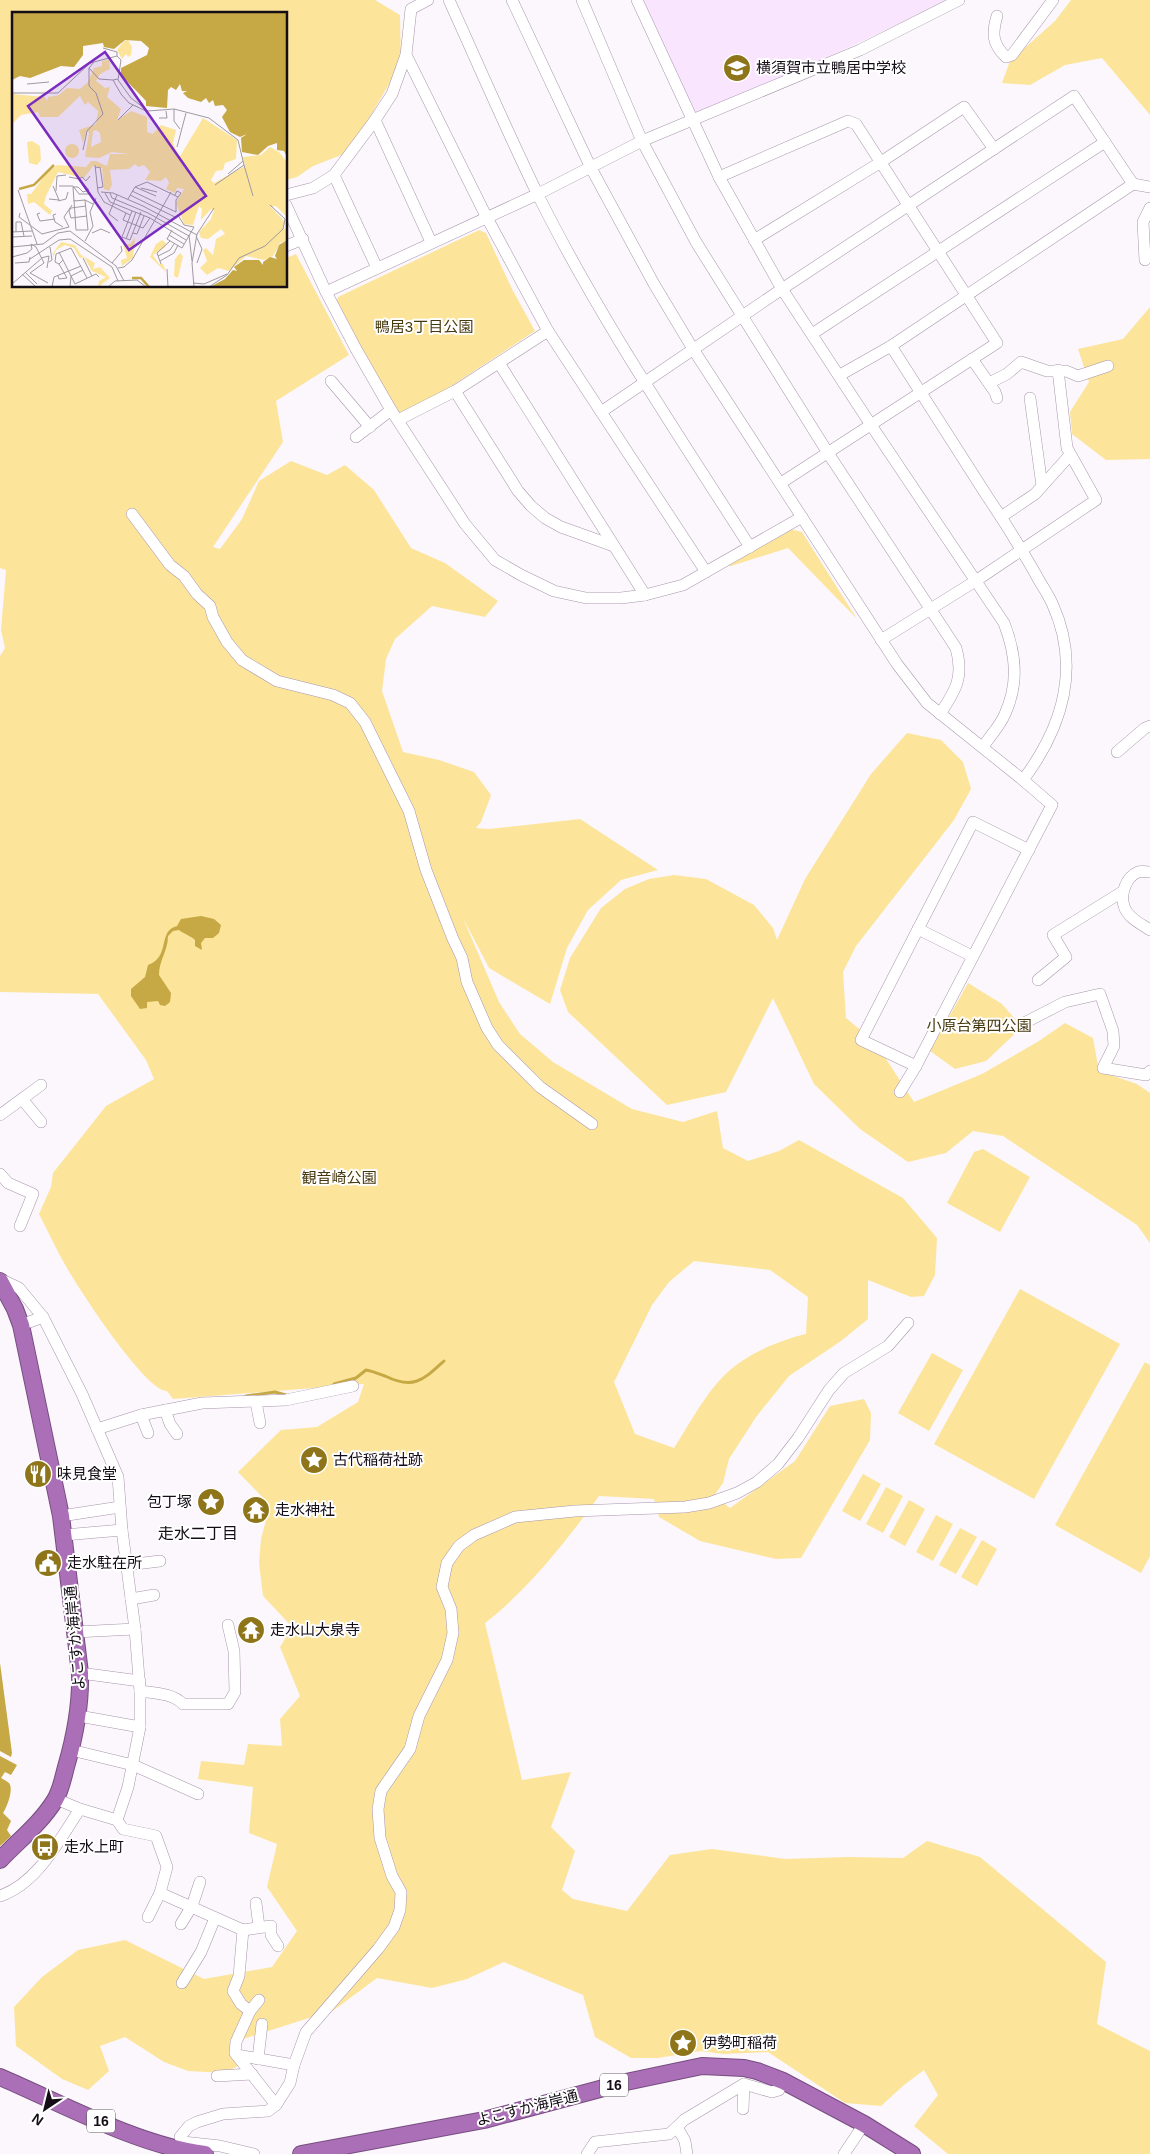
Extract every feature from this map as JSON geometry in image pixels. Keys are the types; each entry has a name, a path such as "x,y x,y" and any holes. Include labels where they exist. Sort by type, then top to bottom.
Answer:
{"highway":[{"name":"よこすか海岸通","path":"0,1280 21,1325 61,1516 80,1672 79,1716 56,1799 47,1812 0,1860"},
{"name":"よこすか海岸通","path":"301,2154 484,2120 626,2082 694,2068 744,2068 783,2081 864,2124 912,2154"},
{"name":"16","path":"0,2077 140,2138 186,2152 204,2154"}],"street":[{"path":"288,194 313,188 334,176 376,120 392,94 406,55 412,4 428,0"},
{"path":"449,0 538,194 600,308 644,382 750,546"},
{"path":"512,0 591,168 654,284 693,349 881,640 913,687 940,714 1024,780 1052,805 916,1066 900,1092"},
{"path":"582,0 642,142 696,242 828,453 956,648 960,664 959,678 954,693 940,714"},
{"path":"637,0 719,177 782,289 840,375 870,425 977,580 1004,624 1013,646 1015,673 1012,694 1004,715 983,747"},
{"path":"326,292 486,216 538,194 642,142 860,50 959,0"},
{"path":"997,16 993,31 995,43 1006,56 1012,55 1053,0"},
{"path":"406,55 486,216 548,331 706,572"},
{"path":"600,412 1074,96 1133,184"},
{"path":"754,240 881,162 964,107 994,149"},
{"path":"376,120 431,242"},
{"path":"719,177 848,121 856,124 998,343 781,483"},
{"path":"812,334 1104,142"},
{"path":"334,176 377,268"},
{"path":"840,375 891,346 968,296 1133,184 1150,187"},
{"path":"1146,260 1143,222 1150,208"},
{"path":"288,209 326,292 394,415 465,524 495,560 554,591 586,598 645,596 683,585 802,517"},
{"path":"288,245 303,239"},
{"path":"356,437 370,427 394,415 455,391 548,331"},
{"path":"891,346 1021,550 1052,602 1061,627 1065,658 1065,686 1056,726 1047,745 1024,780"},
{"path":"972,359 996,392 997,398"},
{"path":"989,383 1007,374 1020,362 1048,371 1066,371 1078,376 1108,366"},
{"path":"500,363 645,596"},
{"path":"881,640 977,580 1096,500 1067,448 1058,370"},
{"path":"331,381 370,427"},
{"path":"455,391 518,491 531,506 545,518 561,527 614,546"},
{"path":"1030,398 1042,486"},
{"path":"1001,517 1036,494 1070,454"},
{"path":"132,514 170,565 184,576 210,606 213,617 227,642 242,660 277,682 333,695 350,703 365,722 409,811 426,870 452,940 462,958 467,982 487,1028 498,1045 540,1087 592,1124"},
{"path":"1117,752 1145,728 1150,726"},
{"path":"916,1066 861,1040 973,822 1028,850"},
{"path":"1150,872 1139,872 1128,879 1122,892 1124,907 1133,918 1150,930"},
{"path":"1038,980 1066,957 1053,935 1122,892"},
{"path":"918,929 972,956"},
{"path":"1024,1023 1065,1002 1100,994 1114,1032 1114,1046 1104,1068 1146,1075 1150,1071"},
{"path":"0,1115 41,1085"},
{"path":"22,1098 41,1122"},
{"path":"0,1174 8,1183 33,1194 20,1226"},
{"path":"0,1280 19,1288 43,1317 82,1394 118,1477 122,1530 135,1629 140,1686 140,1727 133,1765 117,1820"},
{"path":"21,1325 43,1317"},
{"path":"254,2154 220,2146 190,2144 182,2142 180,2137 189,2126 197,2122 222,2114 268,2112 276,2105 290,2083 294,2065 306,2032 378,1949 394,1927 400,1910 401,1892 392,1876 380,1838 378,1809 381,1792 410,1749 419,1716 447,1660 453,1633 451,1609 442,1588 447,1563 458,1546 474,1535 515,1517 575,1511 685,1507 709,1503 737,1493 757,1482 778,1464 798,1438 829,1390 844,1373 888,1346 908,1323"},
{"path":"97,1429 141,1415 202,1403 286,1400 353,1386"},
{"path":"256,1402 260,1423"},
{"path":"165,1410 170,1424 177,1434"},
{"path":"141,1415 148,1433"},
{"path":"61,1516 120,1507"},
{"path":"64,1535 122,1530"},
{"path":"126,1565 160,1561"},
{"path":"131,1599 154,1595"},
{"path":"80,1672 140,1686 178,1699 183,1704 228,1704 235,1692 234,1650 228,1625"},
{"path":"75,1632 135,1629"},
{"path":"79,1716 140,1727"},
{"path":"71,1750 133,1765 198,1794"},
{"path":"56,1799 80,1809 117,1820 123,1829 156,1836 167,1867 160,1893 148,1917"},
{"path":"0,1896 38,1870 80,1809"},
{"path":"181,1924 192,1906 200,1882"},
{"path":"160,1893 243,1930 270,1926 271,1935 278,1946"},
{"path":"256,1903 259,1927"},
{"path":"182,1983 201,1952 215,1918"},
{"path":"243,1930 238,1976 233,1991 241,2004 250,2011"},
{"path":"259,2000 250,2011 236,2042 237,2055 276,2105"},
{"path":"258,2059 262,2024"},
{"path":"237,2055 294,2065"},
{"path":"217,2076 252,2074"},
{"path":"587,2154 595,2142 668,2134 707,2105 744,2084 772,2092 778,2090 783,2081"},
{"path":"743,2109 744,2084"},
{"path":"844,2154 864,2124"},
{"path":"677,2127 685,2141 687,2154"}],"shaded area":[{"name":"横須賀市立鴨居中学校","path":"641,0 945,0 914,17 693,119"},
{"path":"201,916 214,919 221,925 219,933 213,938 205,938 201,943 202,950 195,946 195,940 192,937 179,930 173,931 168,936 159,975 171,993 170,1002 165,1006 160,1005 158,1001 147,1002 147,1008 140,1009 131,996 131,989 145,977 148,965 159,956 167,933 177,926 181,919"},
{"path":"0,1663 12,1753 11,1757 0,1751"},
{"path":"0,1756 17,1765 11,1775 5,1772 1,1778 8,1782 11,1789 3,1813 11,1821 7,1830 11,1836 0,1846"}],"green space":[{"name":"観音崎公園","path":"0,0 375,0 400,15 401,64 349,152 313,166 297,177 288,179 288,12 12,12 12,288 288,288 288,257 296,254 349,355 276,401 283,442 213,547 220,549 242,519 259,481 291,461 327,475 345,465 374,490 411,548 445,563 498,601 485,617 432,606 395,639 386,659 382,691 403,752 439,760 474,772 491,795 481,822 476,828 489,829 580,819 658,870 621,880 588,910 567,948 550,1004 489,968 463,918 499,1002 520,1034 553,1062 632,1109 683,1122 717,1111 723,1148 748,1161 779,1151 799,1140 903,1198 937,1238 935,1275 924,1296 911,1297 868,1280 868,1319 841,1341 789,1376 756,1417 729,1459 723,1483 714,1496 730,1508 795,1461 830,1406 864,1399 871,1413 870,1440 801,1558 776,1559 700,1541 659,1517 654,1499 599,1496 546,1564 516,1596 485,1623 522,1780 571,1772 551,1827 575,1851 562,1890 573,1899 627,1911 670,1855 712,1849 785,1859 903,1858 927,1841 980,1857 1106,1962 1097,2024 1150,2051 1150,2154 948,2154 914,2126 938,2095 924,2070 881,2106 845,2103 768,2052 723,2054 701,2051 658,2058 631,2058 595,2037 583,1995 504,1962 467,1979 432,1988 377,1978 334,2010 240,2040 238,2066 225,2073 188,2071 164,2062 125,2037 100,2046 109,2071 88,2090 62,2079 16,2046 14,2007 42,1977 78,1950 125,1940 204,1979 272,1967 297,1931 267,1887 277,1844 249,1833 253,1787 198,1779 201,1761 244,1765 248,1744 282,1746 280,1719 300,1696 280,1647 288,1634 296,1631 263,1596 259,1563 261,1539 270,1505 238,1472 281,1430 317,1427 358,1402 364,1384 173,1399 167,1391 157,1387 145,1376 102,1323 68,1270 39,1214 51,1187 53,1173 106,1106 154,1079 146,1060 98,994 0,992 0,656 5,648 1,630 6,570 0,568","holes":["694,1261 770,1270 808,1297 806,1334 762,1349 729,1371 703,1402 674,1448 635,1434 614,1382 652,1305 669,1282"]},
{"path":"1071,0 1150,0 1150,115 1102,58 1065,65 1030,85 1002,83 1010,61 1055,21"},
{"name":"鴨居3丁目公園","path":"479,230 486,233 512,289 535,331 404,417 400,416 357,342 336,301 338,297"},
{"path":"1150,307 1150,459 1106,460 1072,434 1070,412 1089,382 1078,349 1123,339"},
{"path":"790,529 802,532 857,619 788,548 731,566 725,566"},
{"path":"907,733 941,740 963,762 971,789 954,820 856,946 843,972 846,1018 875,1042 914,1102 982,1074 1039,1041 1065,1023 1093,1038 1099,1071 1137,1084 1150,1093 1150,1243 1137,1225 1003,1136 973,1131 946,1153 908,1162 860,1129 814,1084 773,998 726,1092 667,1105 568,1012 560,990 570,958 601,908 625,889 649,879 674,875 706,879 754,905 773,928 777,940 805,879 871,774"},
{"name":"小原台第四公園","path":"968,983 1002,1004 1022,1027 986,1061 955,1069 930,1051"},
{"path":"983,1149 1030,1177 1000,1232 947,1203 974,1152"},
{"path":"1020,1289 1120,1344 1034,1499 934,1444"},
{"path":"932,1353 963,1370 929,1431 898,1413"},
{"path":"1145,1362 1150,1365 1150,1556 1141,1573 1055,1525"},
{"path":"863,1474 881,1484 860,1521 842,1511"},
{"path":"886,1487 903,1496 883,1533 866,1524"},
{"path":"909,1500 925,1509 905,1546 889,1537"},
{"path":"936,1515 953,1524 933,1561 916,1552"},
{"path":"960,1528 977,1537 956,1574 939,1565"},
{"path":"982,1540 997,1549 977,1586 961,1577"}],"waterway":[{"path":"334,1384 356,1378 366,1370 404,1382 417,1381 424,1378 444,1361"},
{"path":"246,1396 275,1392 286,1395"}],"place":[{"name":"横須賀市立鴨居中学校","path":"737,68"},
{"name":"古代稲荷社跡","path":"314,1460"},
{"name":"味見食堂","path":"38,1474"},
{"name":"包丁塚","path":"211,1502"},
{"name":"走水神社","path":"256,1510"},
{"name":"走水駐在所","path":"48,1563"},
{"name":"走水山大泉寺","path":"251,1630"},
{"name":"走水上町","path":"45,1847"},
{"name":"伊勢町稲荷","path":"683,2043"}],"district":[{"name":"走水二丁目","path":"198,1533"}]}
